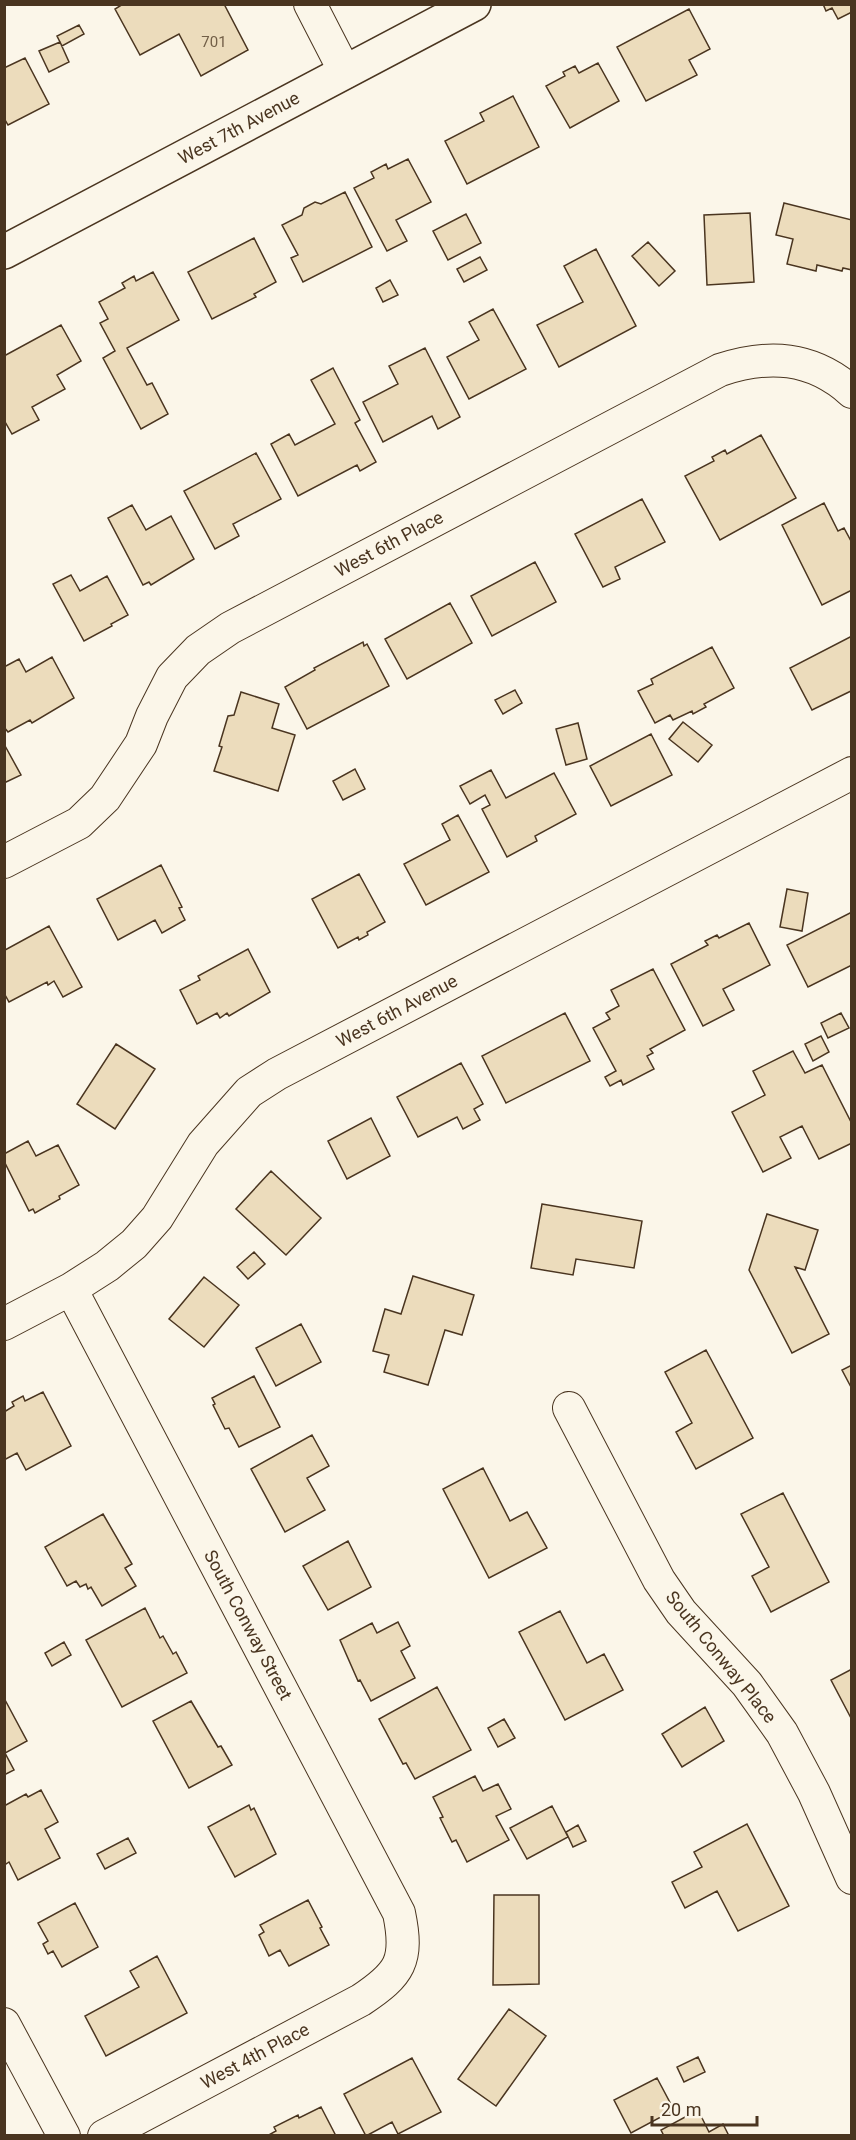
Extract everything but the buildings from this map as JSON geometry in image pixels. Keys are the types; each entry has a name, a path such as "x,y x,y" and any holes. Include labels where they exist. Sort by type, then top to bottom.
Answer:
{"street":[{"path":"310,4 345,72"},
{"name":"West 7th Avenue","path":"4,252 474,4"},
{"name":"West 6th Place","path":"4,862 79,823 105,798 141,744 172,677 198,650 230,628 720,370 745,362 770,359 797,362 823,371 852,392"},
{"name":"West 6th Avenue","path":"4,1324 71,1289 107,1266 134,1244 157,1218 203,1144 249,1092 276,1074 852,773"},
{"name":"South Conway Street","path":"71,1289 399,1913 404,1938 400,1966"},
{"name":"South Conway Place","path":"569,1408 659,1580 681,1612 747,1684 783,1733 814,1793 852,1878"},
{"name":"West 4th Place","path":"104,2136 361,2000 383,1985 400,1966"},
{"path":"4,2024 64,2136"}]}
